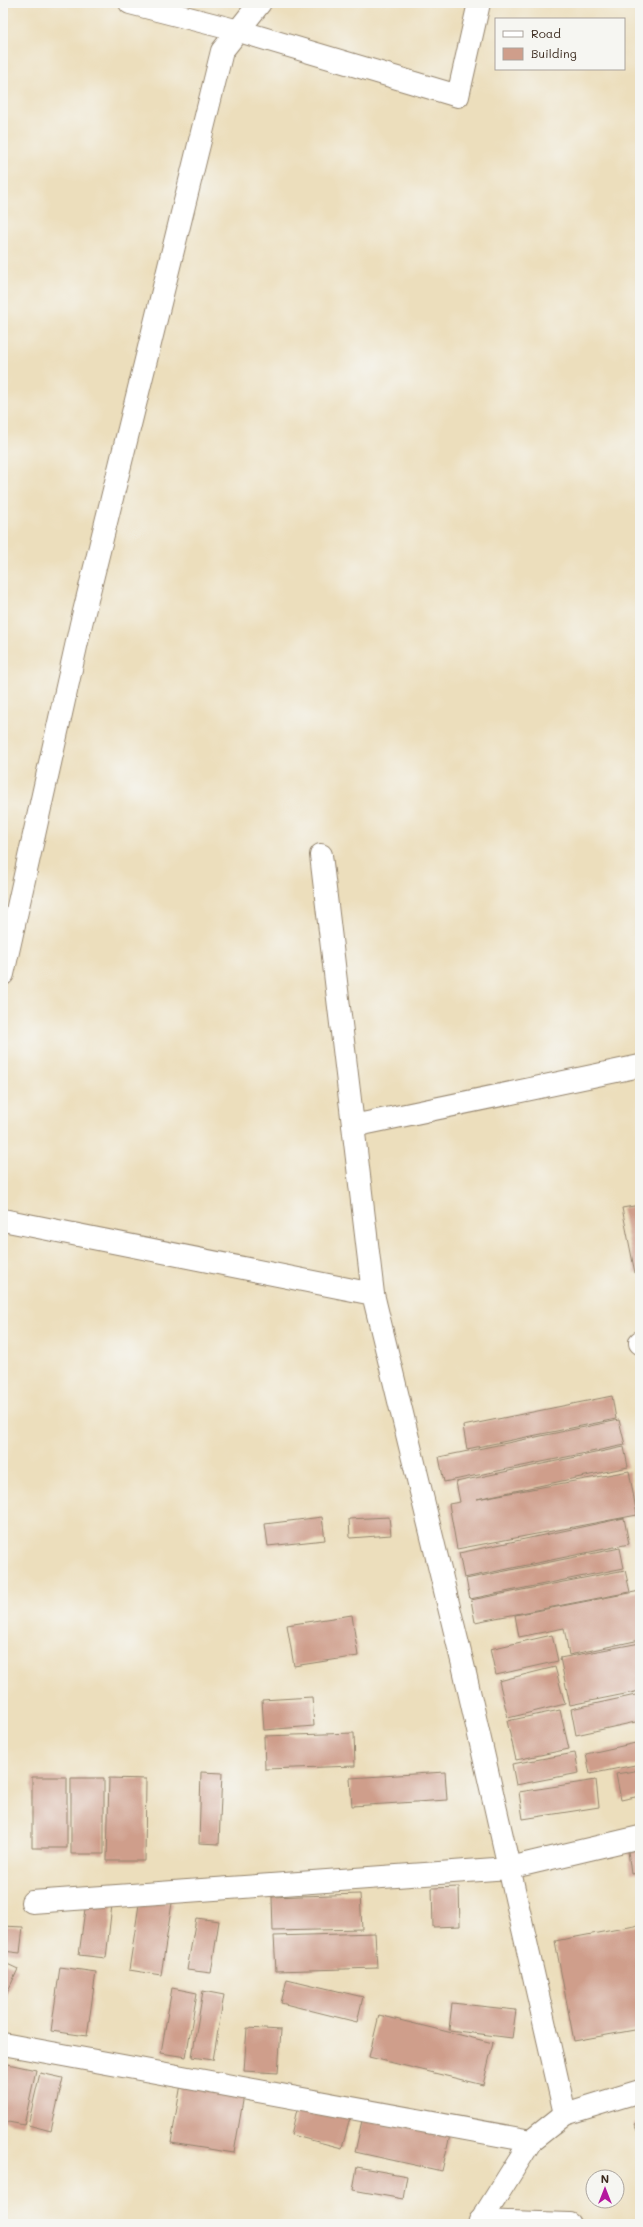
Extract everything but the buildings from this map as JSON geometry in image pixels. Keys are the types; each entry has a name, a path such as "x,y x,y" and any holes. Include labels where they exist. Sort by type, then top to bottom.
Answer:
{"street":[{"path":"130,3 238,31 458,96 479,3"},
{"path":"3,974 81,624 222,51 260,3"},
{"path":"321,855 373,1294 464,1668 565,2114"},
{"path":"354,1126 640,1066"},
{"path":"3,1220 373,1294"},
{"path":"32,1902 509,1868 640,1837"},
{"path":"3,2044 531,2140"},
{"path":"480,2223 531,2140 565,2114 640,2091"},
{"path":"480,2223 570,2224"}]}
